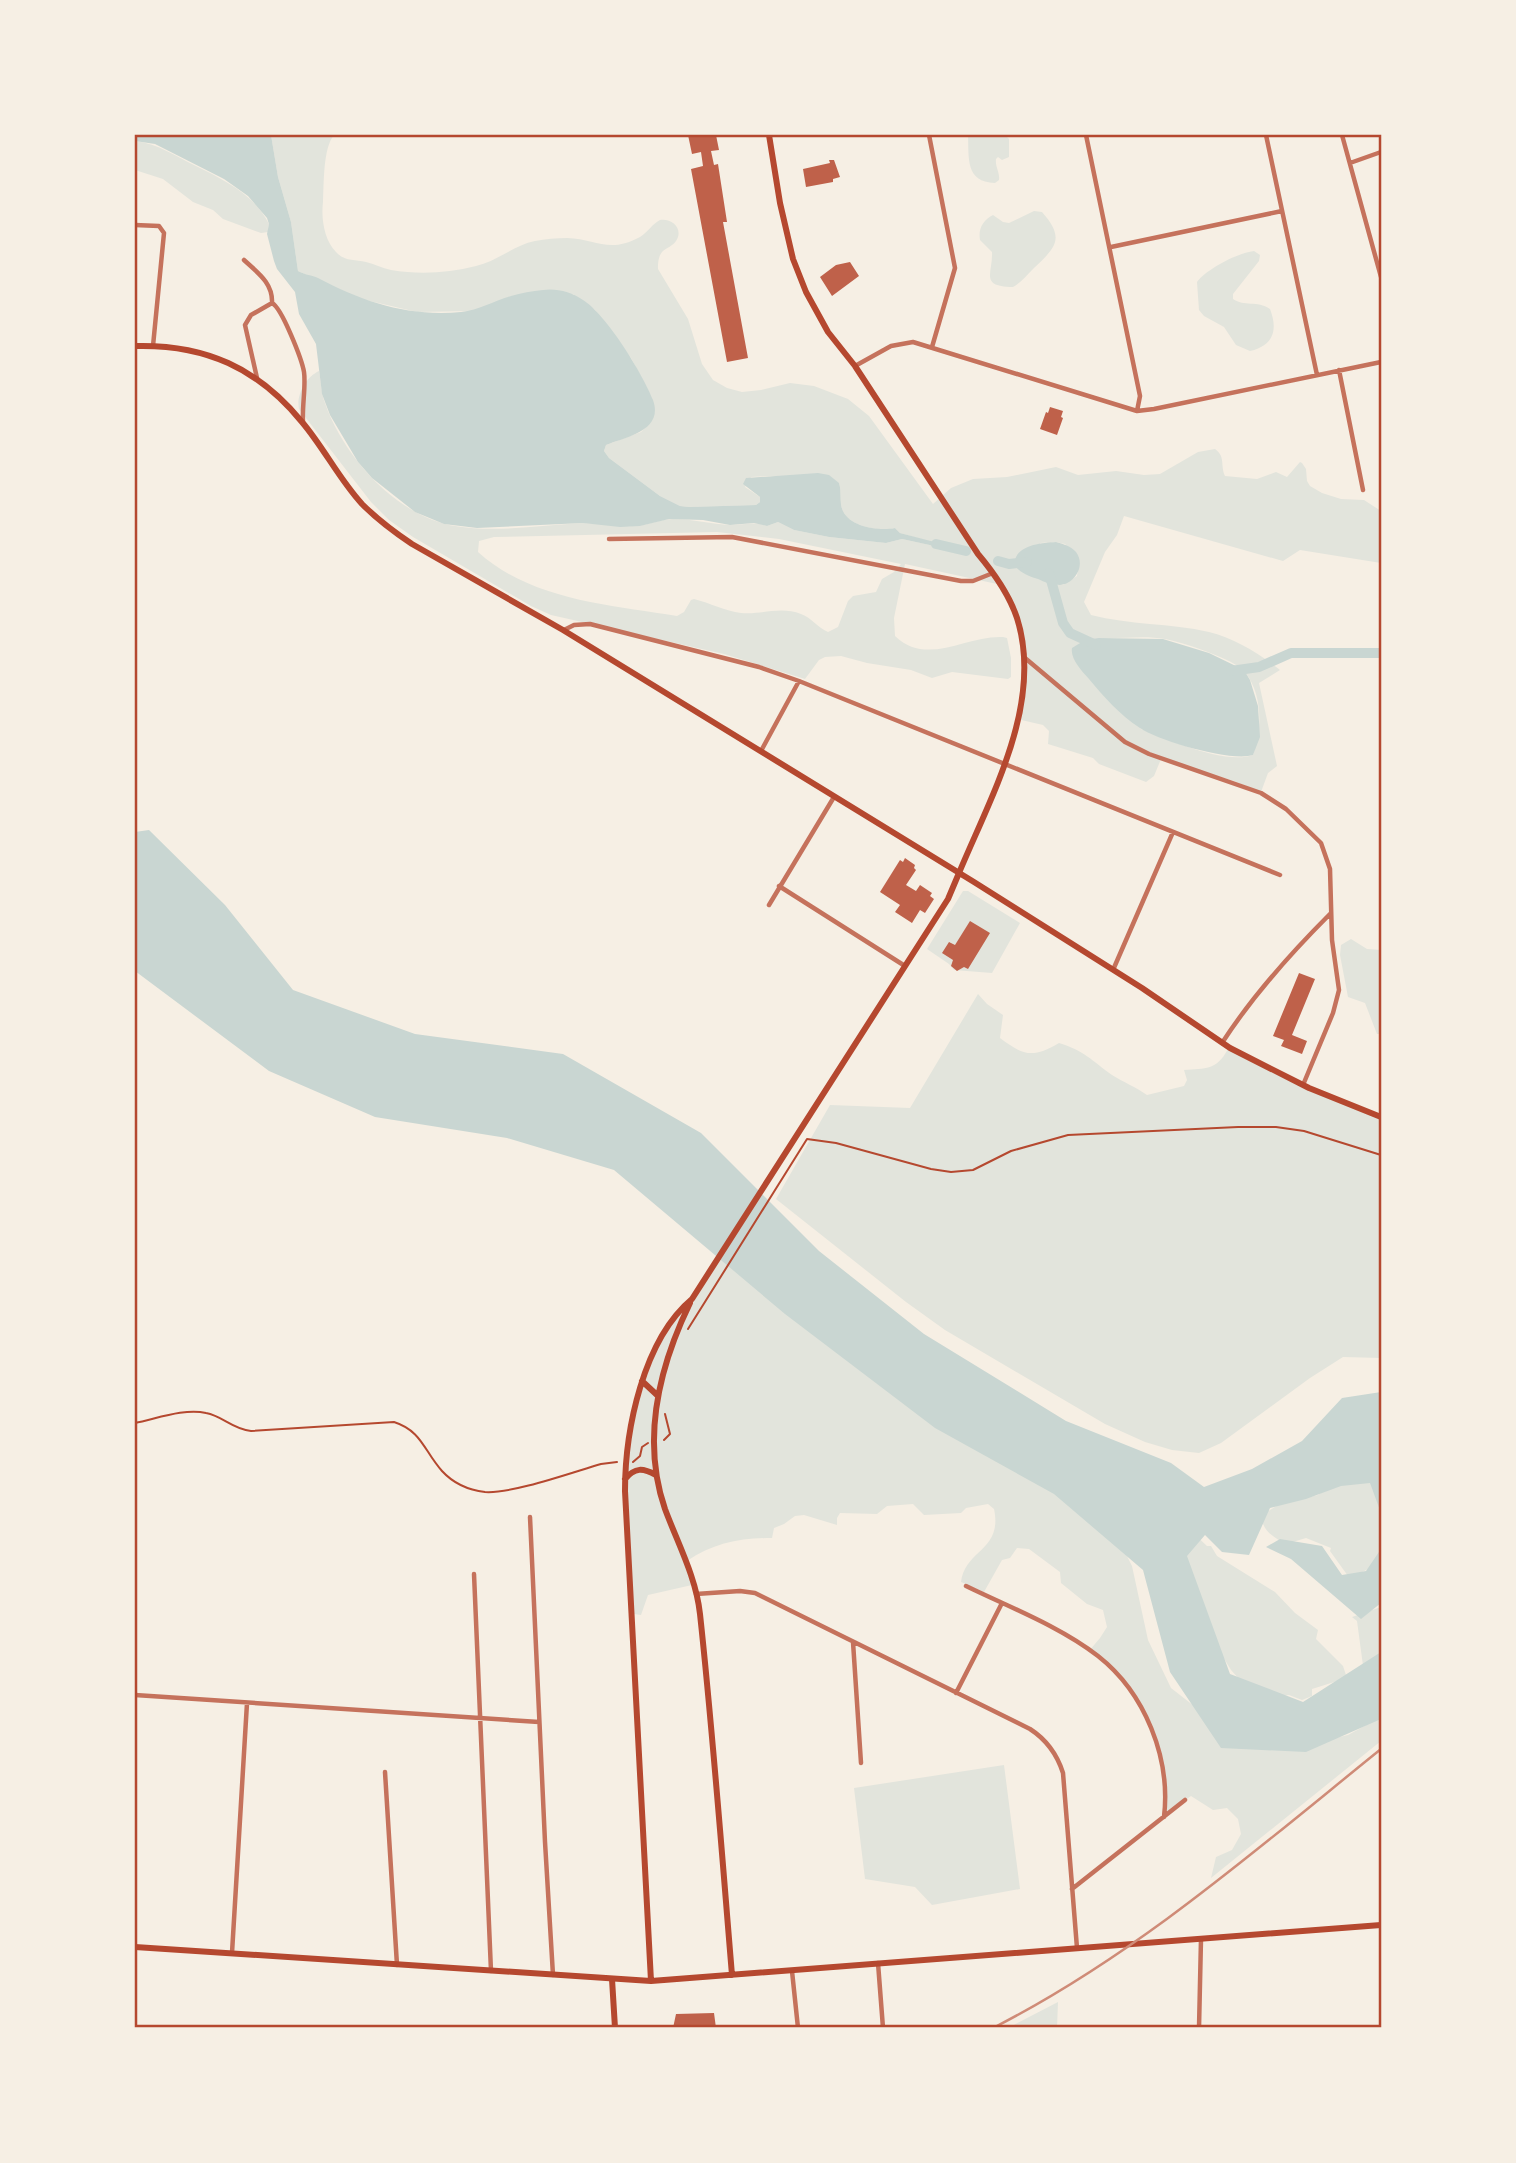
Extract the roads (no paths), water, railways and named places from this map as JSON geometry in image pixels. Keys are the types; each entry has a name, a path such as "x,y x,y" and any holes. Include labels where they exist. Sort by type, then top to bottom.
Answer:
{"main road":[{"path":"732,1975 696,1594 656,1475 654,1443 657,1395 675,1335 692,1299 948,899 1004,764 1022,706 1026,672 1017,617 993,573 855,366 828,332 796,269 780,203 769,135"},
{"path":"135,346 153,346 206,355 239,367 257,378 303,422 355,495 394,532 563,631 959,873 1113,970 1222,1043 1303,1085 1381,1116"},
{"path":"651,1981 625,1462 629,1428 650,1361 675,1318 692,1299"},
{"path":"642,1381 657,1395"},
{"path":"625,1479 633,1470 638,1469 656,1475"},
{"path":"135,1947 651,1981 1381,1925"},
{"path":"612,1979 615,2028"}],"street":[{"path":"929,135 955,268 932,347"},
{"path":"1086,135 1140,396 1137,411"},
{"path":"1266,135 1317,375"},
{"path":"1342,135 1379,257 1381,277"},
{"path":"1350,163 1381,152"},
{"path":"1111,247 1282,211"},
{"path":"135,225 161,227 164,233 153,346"},
{"path":"244,260 266,280 273,293 272,303"},
{"path":"257,378 245,325 251,315 272,303"},
{"path":"272,303 277,306 284,319 304,374 303,422"},
{"path":"855,366 899,343 913,342 1137,411 1381,362"},
{"path":"1339,370 1363,490"},
{"path":"609,540 732,537 961,581 973,581 993,573"},
{"path":"563,631 574,625 590,624 760,667 1280,874"},
{"path":"1024,658 1125,742 1149,754 1248,787 1286,809 1316,837 1327,855 1330,869 1331,914 1339,990 1333,1013 1303,1085"},
{"path":"761,752 799,681"},
{"path":"769,905 834,797"},
{"path":"1113,970 1173,832"},
{"path":"779,887 905,966"},
{"path":"1222,1043 1254,997 1295,949 1331,914"},
{"path":"530,1517 553,1976"},
{"path":"474,1574 491,1971"},
{"path":"966,1586 1089,1650 1105,1662 1124,1683 1156,1738 1165,1798 1164,1817"},
{"path":"696,1594 740,1591 755,1593 1030,1729 1044,1739 1057,1757 1063,1773 1077,1948"},
{"path":"956,1693 1002,1604"},
{"path":"853,1642 861,1763"},
{"path":"135,1695 539,1722"},
{"path":"232,1953 247,1703"},
{"path":"385,1772 397,1965"},
{"path":"1072,1890 1185,1800"},
{"path":"1199,2028 1201,1938"},
{"path":"878,1963 883,2028"},
{"path":"792,1971 798,2028"}],"waterway":[{"path":"936,544 966,551"},
{"path":"998,561 1009,564 1027,562"},
{"path":"1049,573 1063,623 1070,633 1096,645"},
{"path":"1231,671 1259,667 1291,653 1381,653"}],"railway":[{"path":"993,2028 1097,1968 1146,1934 1194,1899 1381,1749"}]}
